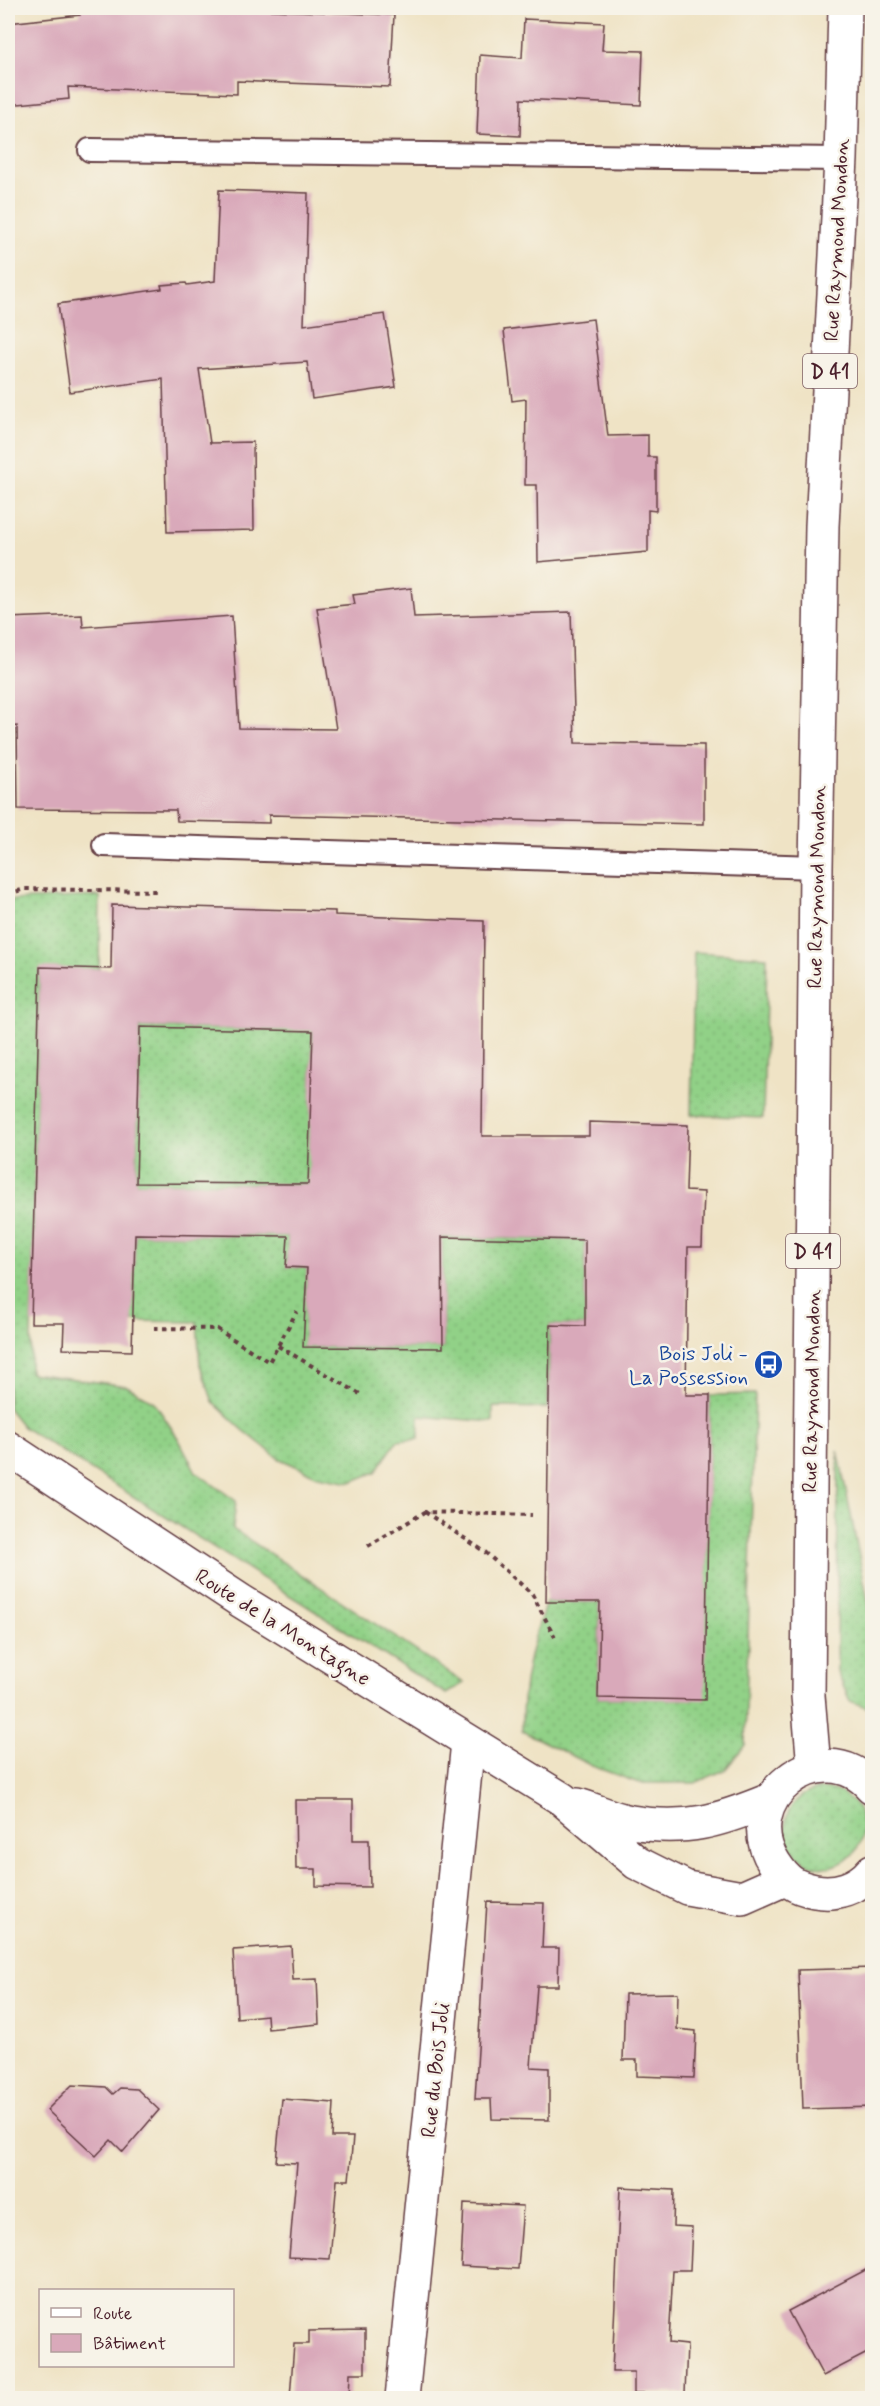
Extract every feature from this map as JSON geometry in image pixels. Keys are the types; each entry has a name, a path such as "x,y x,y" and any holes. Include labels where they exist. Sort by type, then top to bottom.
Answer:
{"main road":[{"name":"Rue Raymond Mondon","path":"814,1767 808,1684 816,867 822,526 841,159 845,8"},
{"name":"Route de la Montagne","path":"8,1448 231,1595 562,1799 637,1863 687,1888 742,1898 785,1879"},
{"name":"Rue du Bois Joli","path":"402,2398 468,1742"},
{"path":"864,1886 825,1893 803,1889 785,1879 768,1854 762,1827 770,1800 778,1789 789,1779 814,1767 834,1766 854,1773 872,1785"},
{"name":"Route de la Montagne","path":"562,1799 629,1822 682,1826 729,1817 770,1800"}],"lane":[{"path":"90,150 841,159"},
{"path":"104,845 816,867"}],"path":[{"path":"8,894 25,889 157,891"},
{"path":"154,1328 217,1329 269,1362 297,1311"},
{"path":"278,1346 360,1395"},
{"path":"368,1546 425,1512 532,1515"},
{"path":"425,1512 485,1552 532,1594 555,1637"}],"green space":[{"path":"100,896 99,969 40,968 30,1373 127,1386 154,1402 178,1438 196,1472 236,1501 233,1529 464,1683 446,1694 23,1427 8,1408 8,903 13,900"},
{"path":"694,952 767,957 763,1118 691,1115"},
{"path":"140,1027 274,1030 313,1028 309,1184 136,1183"},
{"path":"135,1234 288,1236 287,1267 307,1268 304,1347 443,1348 442,1237 585,1240 585,1326 550,1325 548,1408 493,1407 493,1422 419,1416 419,1439 397,1441 376,1472 351,1482 318,1476 278,1458 213,1402 200,1365 197,1322 132,1321"},
{"path":"755,1394 745,1745 725,1770 695,1783 639,1783 592,1766 522,1731 523,1697 528,1665 546,1602 600,1602 598,1698 704,1699 710,1395"},
{"path":"838,1450 872,1621 872,1706 868,1708 850,1701 837,1672"},
{"path":"816,1789 832,1789 846,1795 857,1806 863,1820 863,1836 857,1850 846,1861 832,1867 816,1867 802,1861 791,1850 785,1836 785,1820 791,1806 802,1795"}],"building":[{"path":"80,8 225,8 394,15 390,87 237,81 237,94 68,87 69,99 8,105 8,23 80,15"},
{"path":"524,19 604,23 602,50 643,51 641,105 521,99 520,136 477,134 480,55 522,58"},
{"path":"219,190 308,193 304,325 385,314 396,387 312,399 307,362 199,369 210,443 253,442 254,530 167,532 163,379 70,392 58,304 162,289 161,285 186,283 187,285 215,281"},
{"path":"593,319 608,436 648,435 648,457 656,457 656,511 648,510 648,552 538,562 537,485 525,485 526,399 512,401 504,330"},
{"path":"411,588 414,617 571,612 575,743 704,745 704,824 269,815 269,823 177,821 176,810 18,809 17,726 8,727 8,618 82,615 83,627 232,616 239,728 336,729 317,608 355,604 353,595"},
{"path":"112,905 335,911 335,915 484,921 482,1136 589,1136 589,1122 688,1125 686,1191 704,1192 702,1247 688,1247 686,1395 710,1395 705,1700 598,1698 600,1602 546,1602 550,1325 585,1326 585,1240 442,1237 443,1348 303,1347 307,1268 286,1267 288,1236 135,1234 132,1351 63,1349 64,1323 31,1323 40,967 111,969","holes":["140,1027 313,1031 308,1184 136,1183"]},
{"path":"295,1800 353,1800 353,1840 369,1840 370,1887 316,1886 316,1869 296,1869"},
{"path":"487,1902 544,1903 542,1948 559,1948 558,1986 537,1986 531,2067 549,2068 549,2120 492,2119 491,2099 475,2099"},
{"path":"291,1946 293,1980 317,1979 319,2024 268,2029 267,2015 237,2018 233,1950"},
{"path":"873,1968 873,2107 803,2109 798,1970"},
{"path":"678,1993 677,2029 696,2031 694,2078 637,2076 637,2060 623,2060 625,1994"},
{"path":"72,2085 106,2087 113,2094 120,2088 137,2089 159,2110 123,2152 111,2140 96,2156 47,2110"},
{"path":"282,2099 334,2103 332,2137 353,2137 349,2180 337,2180 330,2259 289,2257 297,2163 276,2162"},
{"path":"620,2187 674,2190 673,2226 692,2227 690,2270 673,2270 669,2343 687,2345 685,2393 634,2393 634,2372 612,2372"},
{"path":"464,2203 523,2206 518,2269 461,2266"},
{"path":"873,2266 873,2350 823,2376 788,2311"},
{"path":"365,2330 365,2373 350,2373 349,2398 290,2398 294,2344 309,2344 309,2331"}],"place":[{"name":"Bois Joli - La Possession","path":"769,1365"}]}
